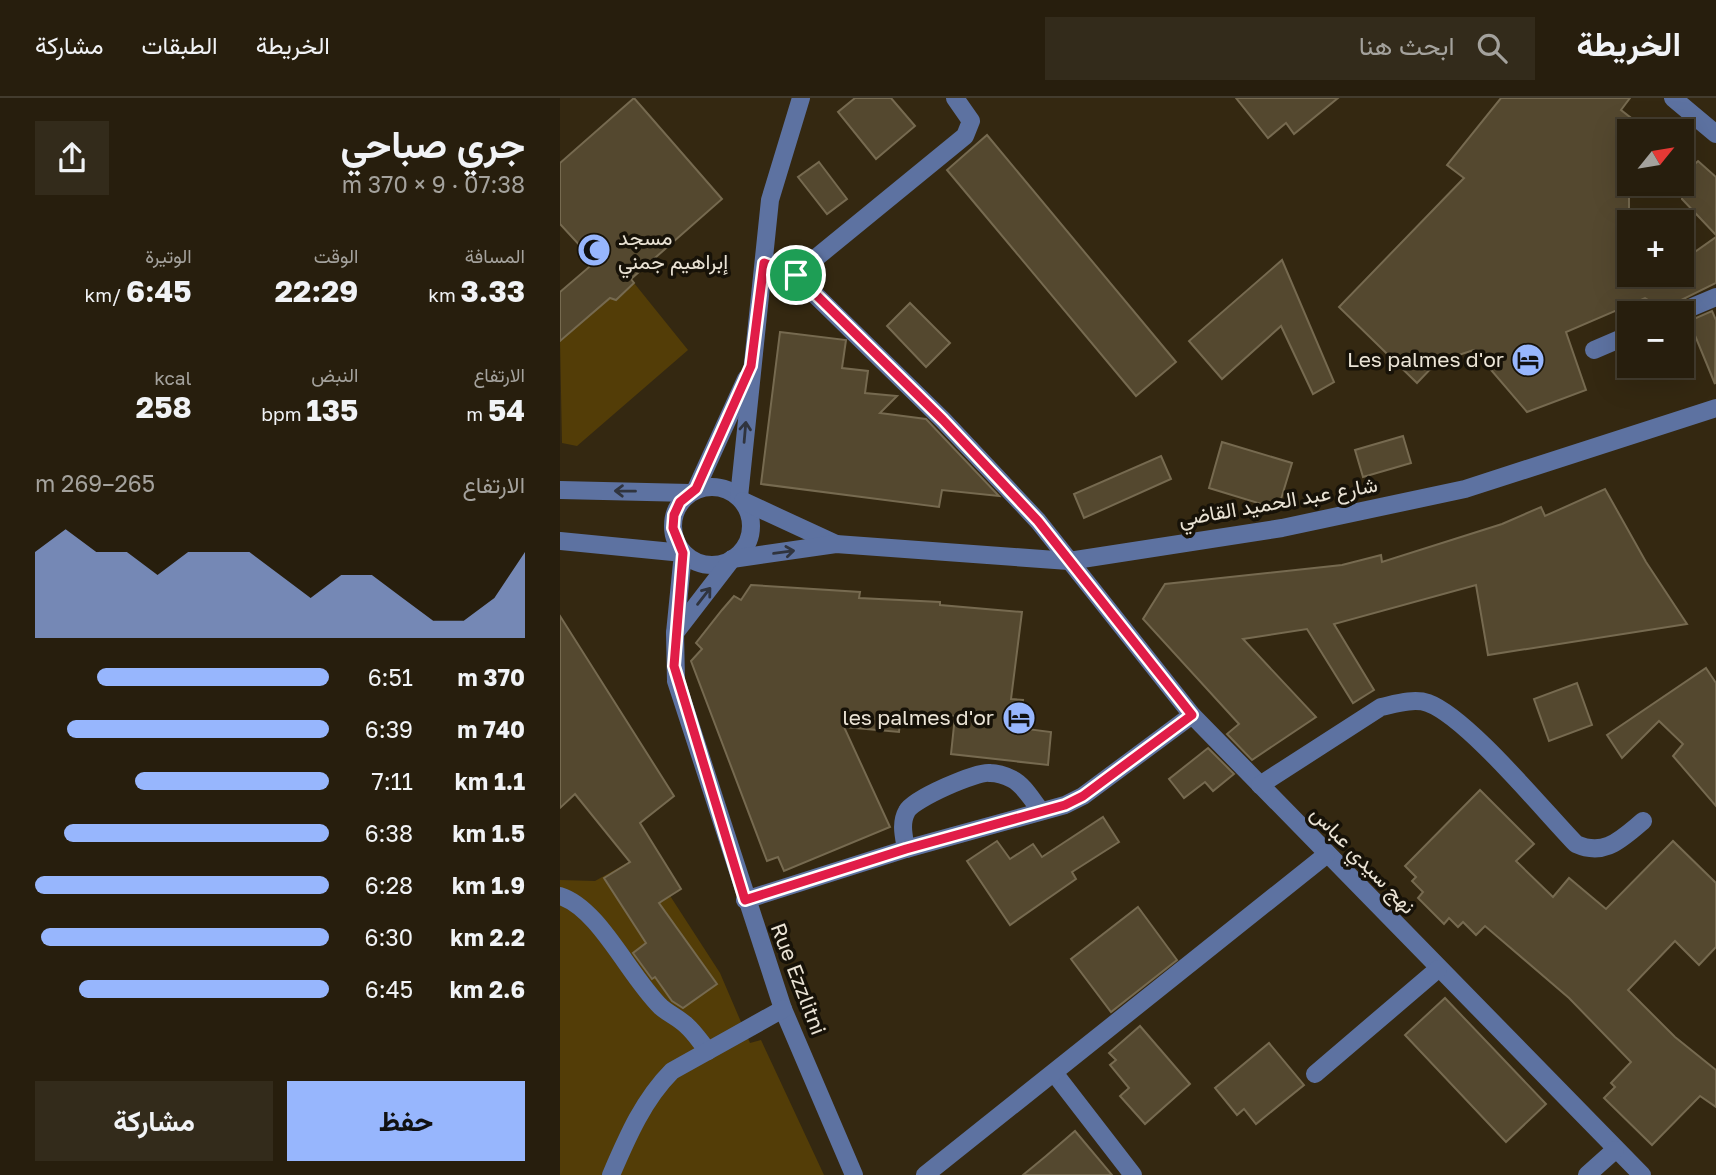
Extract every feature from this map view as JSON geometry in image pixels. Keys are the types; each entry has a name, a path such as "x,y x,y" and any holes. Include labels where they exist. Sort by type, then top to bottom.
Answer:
{"street":[{"path":"741,499 751,366 770,200 801,98"},
{"path":"764,263 796,275 965,136 971,121 955,98"},
{"path":"1673,98 1716,134"},
{"name":"نهج سيدي عباس","path":"796,275 943,420 1038,521 1192,715 1438,970 1642,1175"},
{"path":"1694,306 1716,297"},
{"path":"1594,350 1617,340"},
{"path":"683,553 673,528 674,515 680,502 693,491 751,366"},
{"name":"شارع عبد الحميد القاضي","path":"732,559 836,544 1069,561 1302,524 1465,489 1716,408"},
{"path":"560,490 693,491 718,487 741,499 749,513 749,539 675,633"},
{"name":"شارع عبد الحميد القاضي","path":"741,499 836,544"},
{"path":"560,541 683,553 692,559 712,565 732,559"},
{"name":"Rue Ezzlitni","path":"683,553 675,633 676,681 745,900 783,1009 853,1175"},
{"path":"1260,785 1381,707 1403,702 1427,702 1454,718 1576,844 1589,850 1602,850 1614,845 1643,821"},
{"path":"745,900 1083,796 1192,715"},
{"path":"906,849 903,823 907,809 921,799 977,774 990,772 1011,778 1022,786 1041,811"},
{"path":"925,1175 1055,1074 1326,855"},
{"path":"560,895 575,900 597,923 636,979 662,1007 687,1026 708,1051"},
{"path":"1315,1074 1438,970"},
{"path":"611,1175 637,1119 657,1086 672,1071 783,1009"},
{"path":"1055,1074 1133,1175"},
{"path":"1587,1175 1615,1150"}],"shaded area":[{"path":"634,283 688,350 577,446 562,443 560,341 610,298 616,300"},
{"path":"643,854 720,973 750,1043 761,1040 824,1175 560,1175 560,880 595,881"}],"building":[{"path":"634,98 722,199 631,279 634,283 616,300 610,298 560,341 560,292 595,262 560,224 560,163"},
{"path":"855,98 891,98 915,126 876,159 838,112"},
{"path":"1236,98 1338,98 1294,134 1286,123 1268,138"},
{"path":"1501,98 1630,98 1621,110 1632,119 1617,119 1617,196 1629,196 1629,210 1617,210 1617,287 1694,287 1694,253 1716,237 1716,283 1679,301 1650,301 1645,298 1638,301 1617,301 1617,310 1566,332 1586,390 1527,412 1474,350 1437,362 1417,383 1339,307 1464,178 1447,165"},
{"path":"987,135 1176,362 1136,396 947,170"},
{"path":"1698,161 1716,177 1716,235 1682,199 1682,196 1694,196 1694,165"},
{"path":"819,162 847,199 827,214 798,177"},
{"path":"1282,260 1334,382 1313,394 1281,326 1222,379 1189,341"},
{"path":"910,303 950,343 926,367 887,326"},
{"path":"1712,311 1716,320 1715,384 1694,333 1694,319"},
{"path":"780,332 846,340 842,368 868,371 865,393 897,396 880,413 926,419 999,496 942,490 939,507 761,484"},
{"path":"1403,436 1411,463 1363,477 1355,450"},
{"path":"1222,442 1292,463 1278,509 1209,488"},
{"path":"1161,456 1171,479 1084,518 1074,494"},
{"path":"1605,489 1646,562 1687,624 1488,655 1476,585 1334,624 1374,690 1353,703 1307,629 1243,639 1316,717 1252,760 1227,734 1239,724 1143,619 1165,584 1342,565 1381,555 1382,562 1502,524 1541,507 1545,516"},
{"path":"751,585 860,592 859,598 940,602 940,605 1022,612 1011,699 1023,700 1019,728 1051,732 1048,765 951,754 955,716 901,712 899,732 844,727 890,827 784,871 778,857 767,861 691,661 702,649 696,643 722,610 734,596 741,600"},
{"path":"560,616 674,796 640,823 681,889 659,903 717,984 683,1008 672,1001 655,977 652,979 633,953 646,943 604,878 630,862 575,794 560,808"},
{"path":"1706,668 1716,683 1716,806 1673,756 1683,744 1659,721 1622,758 1607,735"},
{"path":"1577,683 1592,725 1549,741 1534,699"},
{"path":"1208,748 1234,774 1213,791 1205,782 1184,798 1169,779"},
{"path":"1480,790 1534,844 1516,861 1553,897 1569,878 1606,909 1673,841 1716,883 1716,947 1699,965 1675,941 1628,990 1675,1037 1716,1070 1716,1107 1700,1096 1652,1145 1604,1098 1615,1087 1611,1083 1631,1062 1569,998 1485,926 1476,935 1463,922 1458,927 1449,918 1444,924 1418,898 1423,892 1412,881 1416,877 1405,866"},
{"path":"1103,817 1119,842 1072,872 1076,879 1010,925 967,861 997,841 1010,859 1033,844 1042,857"},
{"path":"1138,907 1177,960 1111,1012 1071,959"},
{"path":"1445,998 1546,1104 1506,1142 1405,1035"},
{"path":"1140,1026 1190,1084 1145,1124 1120,1096 1129,1088 1110,1065 1116,1060 1109,1053"},
{"path":"1269,1043 1304,1085 1256,1124 1244,1109 1237,1115 1215,1088"},
{"path":"1075,1131 1112,1175 1023,1175 1046,1156"}],"place":[{"name":"مسجد إبراهيم جمني","path":"594,250"},
{"name":"Les palmes d'or","path":"1528,360"},
{"name":"les palmes d'or","path":"1019,718"}],"route":[{"path":"764,263 796,275 943,420 1038,521 1192,715 1083,796 1065,805 906,849 745,900 676,681 675,633 683,553 676,542 674,515 680,502 696,489 751,366 764,263"}]}
